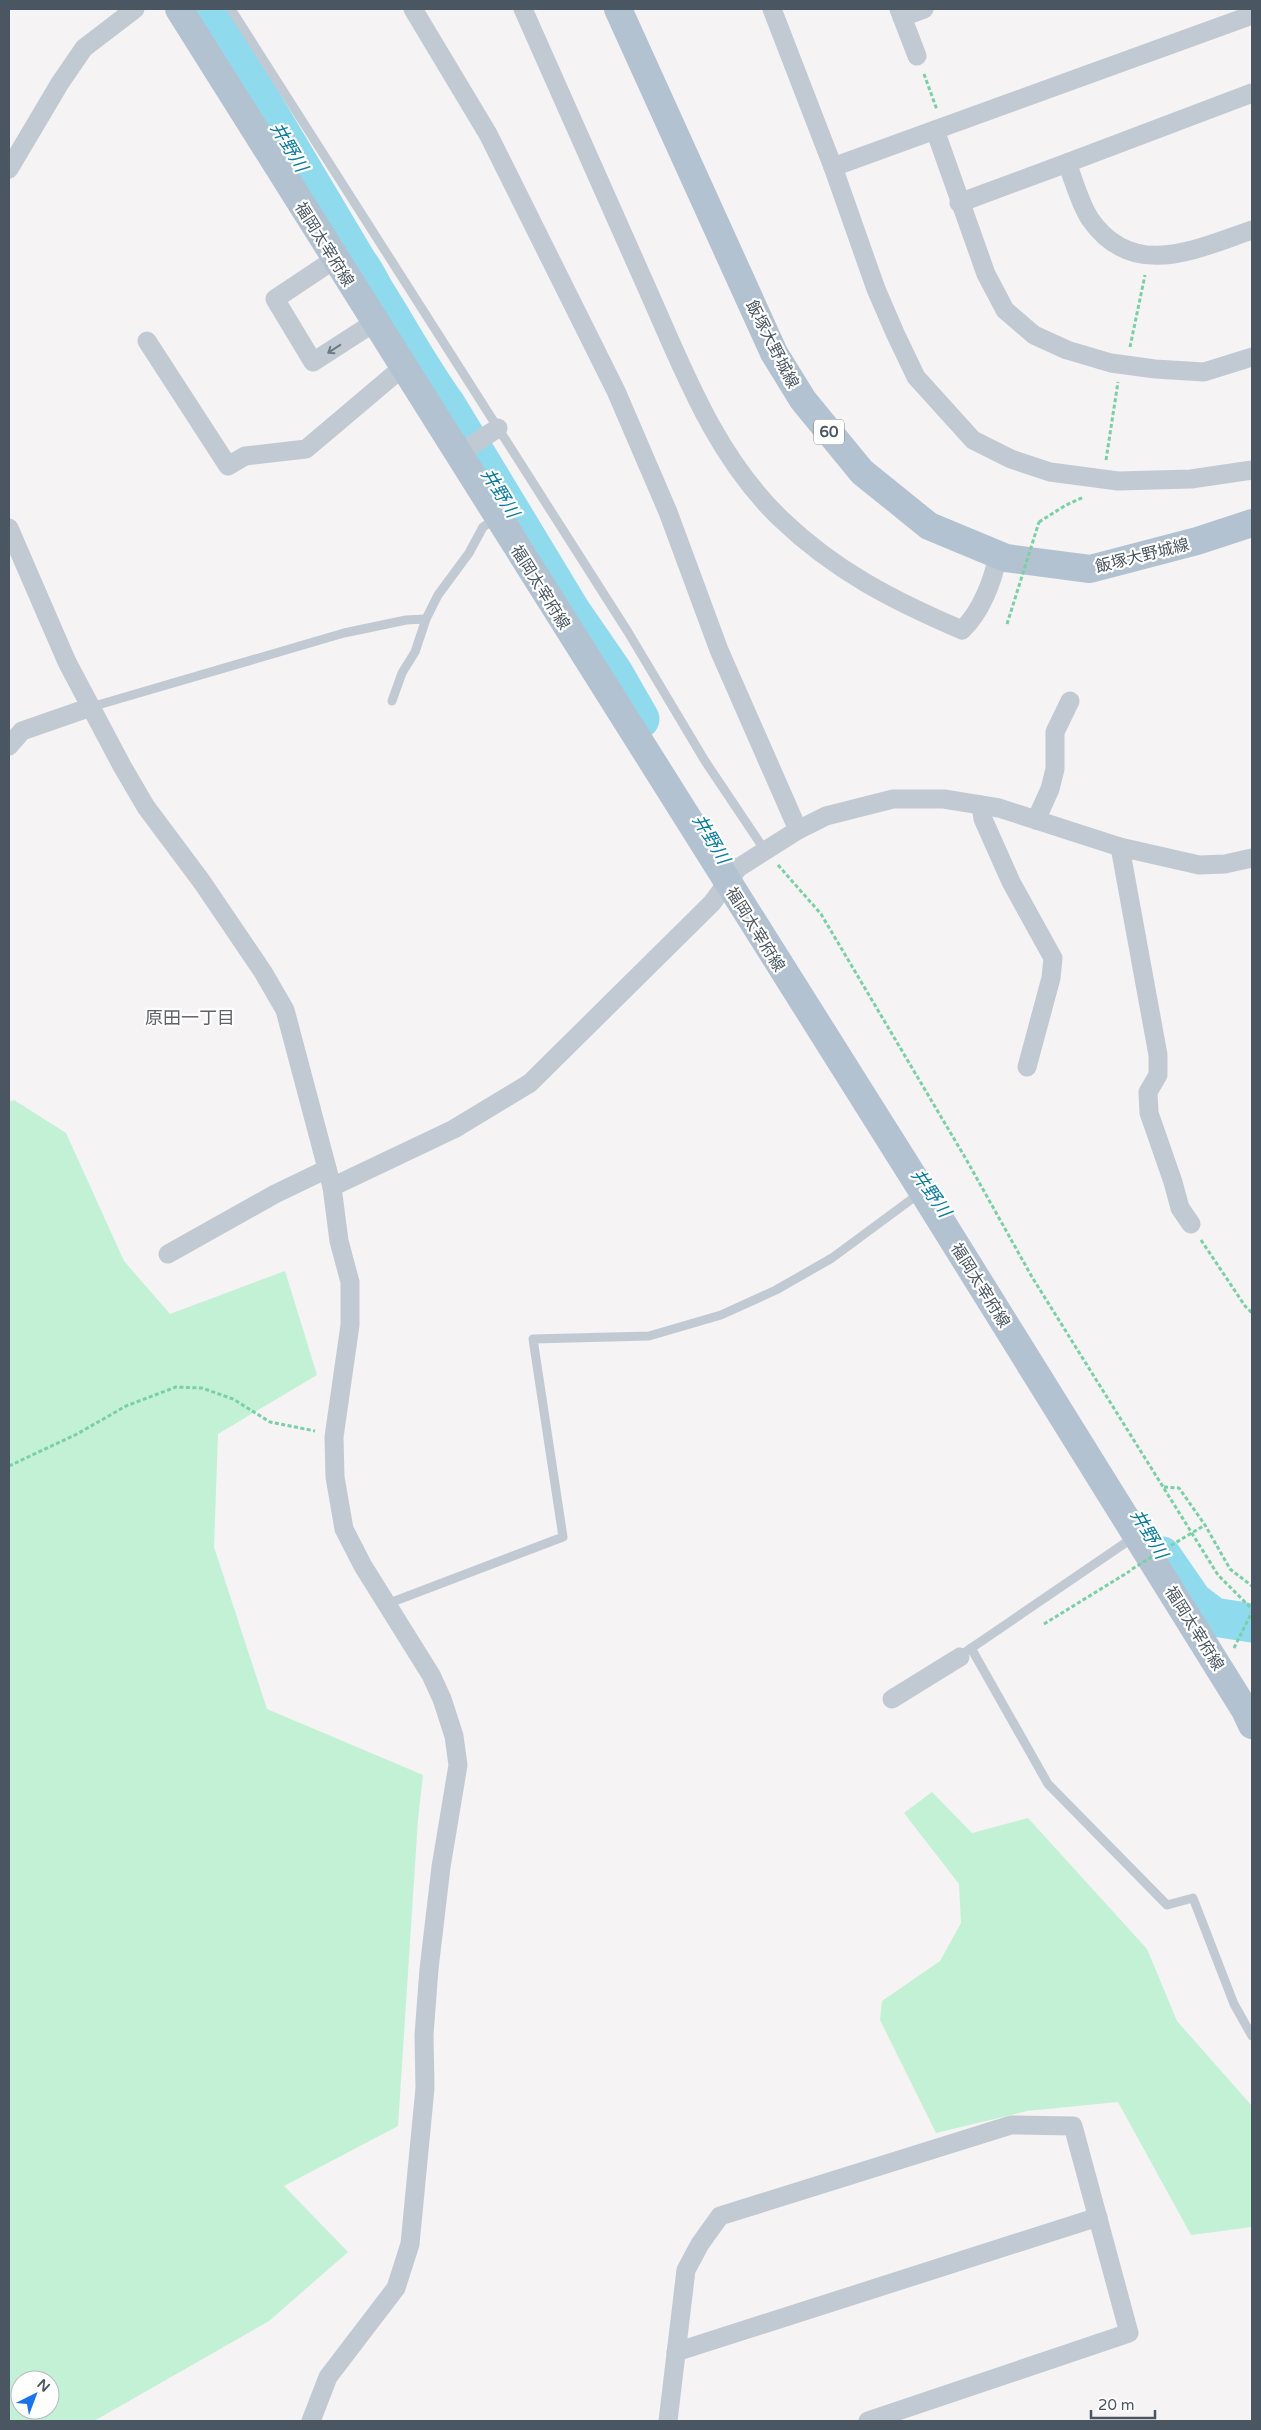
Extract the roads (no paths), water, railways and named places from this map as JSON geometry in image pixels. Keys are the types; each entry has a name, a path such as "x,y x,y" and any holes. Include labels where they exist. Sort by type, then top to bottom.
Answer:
{"main road":[{"name":"福岡太宰府線","path":"178,9 403,367 461,452 498,518 727,884 923,1192 1252,1724"},
{"name":"飯塚大野城線","path":"618,9 774,354 803,400 862,472 929,526 1006,558 1090,568 1197,541 1252,523"}],"street":[{"path":"9,169 60,83 84,48 135,9"},
{"path":"413,9 488,134 616,391 668,512 719,650 798,830"},
{"path":"522,9 708,423 753,488 779,518 804,540 859,581 892,599 962,630 971,621 994,574 998,555"},
{"path":"772,9 833,167 876,289 916,377 973,440 1011,459 1050,472 1118,481 1191,479 1252,470"},
{"path":"917,56 901,13 924,9"},
{"path":"833,167 1050,86 1252,15"},
{"path":"960,202 1252,93"},
{"path":"939,129 960,202 986,274 1005,310 1034,335 1067,350 1124,365 1204,372 1252,357"},
{"path":"1067,163 1090,219 1113,244 1149,257 1186,253 1252,230"},
{"path":"335,259 275,299 313,362 375,322"},
{"path":"147,341 228,466 245,456 306,449 403,367"},
{"path":"461,452 498,428"},
{"path":"9,528 67,662 146,807 202,882 263,972 285,1010 329,1178 339,1241 350,1282 350,1325 334,1437 336,1477 344,1529 431,1675 442,1699 454,1736 458,1766 441,1867 429,1970 424,2035 425,2088 410,2244 396,2288 328,2377 311,2421"},
{"path":"1036,820 1050,790 1055,769 1055,732 1070,701"},
{"path":"9,746 22,731 91,707"},
{"path":"168,1254 275,1194 329,1178 454,1129 530,1083 712,903 738,868 798,830 826,816 893,799 944,799 1000,808 1120,847 1199,865 1225,864 1252,858"},
{"path":"981,805 983,819 1011,882 1054,958 1051,978 1028,1068"},
{"path":"1120,847 1158,1055 1158,1074 1148,1092 1149,1113 1174,1182 1180,1208 1191,1224"},
{"path":"892,1699 965,1652"},
{"path":"668,2421 686,2270 700,2244 720,2216 1011,2125 1073,2126 1129,2333 868,2421"},
{"path":"676,2352 1098,2217"}],"lane":[{"path":"231,9 628,632 705,761 766,852"},
{"path":"392,701 402,673 415,652 426,619 438,595 469,553 483,527 498,518"},
{"path":"91,707 344,633 406,620 426,619"},
{"path":"387,1604 563,1537 533,1339 649,1336 721,1315 776,1290 832,1258 923,1192"},
{"path":"1137,1536 965,1652 1048,1784 1167,1905 1193,1898 1234,2004 1252,2036"}],"waterway":[{"name":"井野川","path":"207,9 376,293 571,611 613,672 640,719"},
{"name":"井野川","path":"1162,1556 1193,1601 1214,1617 1252,1623"}],"district":[{"name":"原田一丁目","path":"190,1018"}]}
